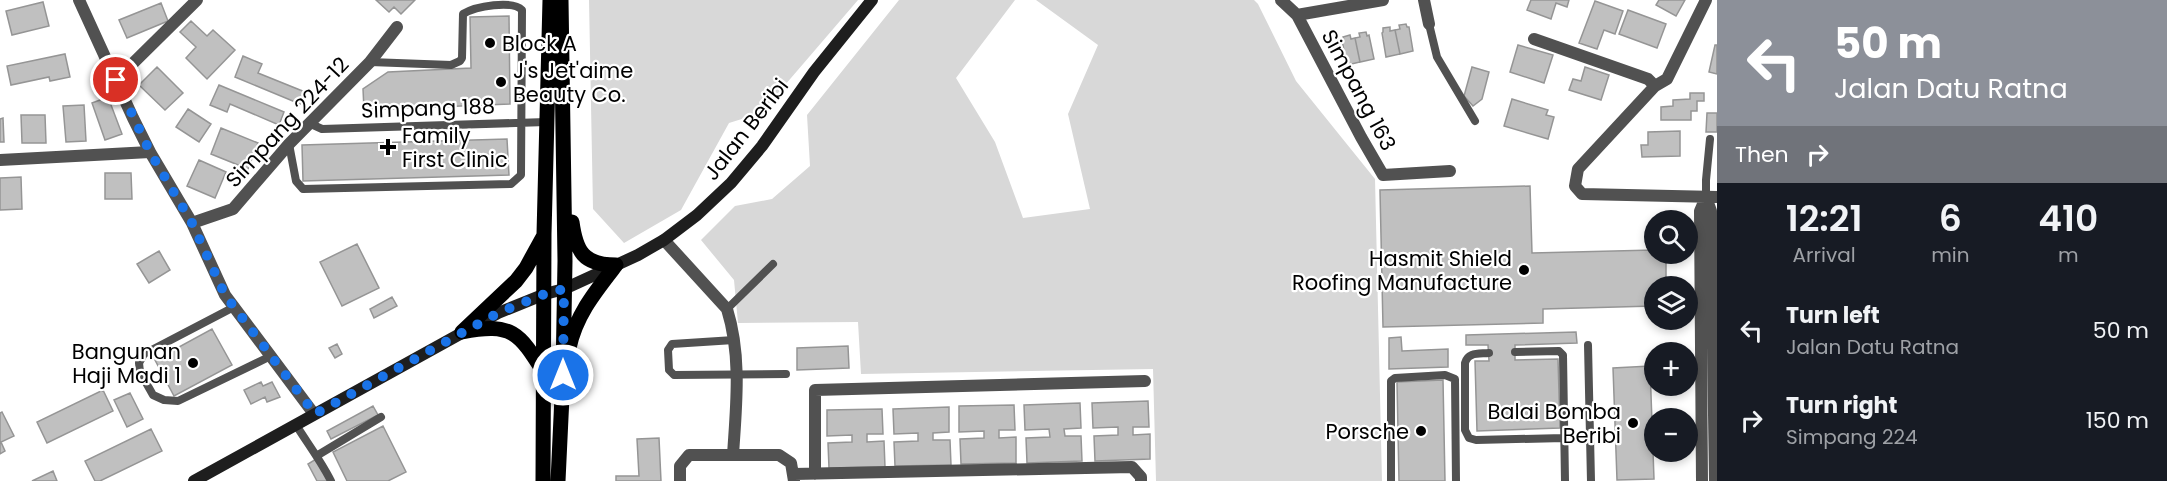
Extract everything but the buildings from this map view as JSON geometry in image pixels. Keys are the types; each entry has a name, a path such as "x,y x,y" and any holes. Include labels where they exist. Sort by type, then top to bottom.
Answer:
{"main road":[{"path":"543,481 544,234 550,0"},
{"path":"558,481 564,289 561,0"},
{"name":"Jalan Beribi","path":"194,481 498,313 564,289 664,240 697,215 731,183 762,146 814,72 872,0"},
{"path":"563,162 574,242 586,257 596,263 616,265"},
{"path":"462,332 516,281 526,268 544,234"},
{"path":"563,375 578,318 585,304 616,265"},
{"path":"462,332 484,328 506,330 523,340 545,374"}],"street":[{"path":"79,0 150,152 192,223 225,295 315,414"},
{"path":"116,80 197,0"},
{"name":"Simpang 163","path":"1281,0 1297,15 1383,175 1450,171"},
{"path":"1297,15 1383,0"},
{"path":"1424,0 1429,24"},
{"path":"1706,0 1667,78 1655,86 1578,169 1579,190 1712,197"},
{"name":"Simpang 224-12","path":"192,223 233,209 289,144 370,62 397,27"},
{"path":"1534,39 1648,79 1655,86"},
{"path":"0,160 150,152"},
{"path":"1712,197 1715,308 1715,481"},
{"path":"1702,481 1700,211 1712,197"},
{"path":"664,240 727,309 738,374 732,455"},
{"path":"815,474 815,390 1145,381"},
{"path":"680,481 680,466 689,455 779,455 791,464 794,478 815,474 1132,467 1141,477 1141,481"}],"lane":[{"path":"289,144 296,181 303,189 511,184 521,175 522,10 515,3 499,2 463,14 460,62 450,65 370,62"},
{"path":"1429,24 1437,57 1476,121"},
{"name":"Simpang 188","path":"311,124 322,129 546,122"},
{"path":"1710,139 1706,180 1712,197"},
{"path":"727,309 773,264"},
{"path":"234,307 144,354 139,363 140,372 153,395 164,400 178,401 271,356"},
{"path":"734,340 672,344 668,350 669,370 674,375 786,374"},
{"path":"1588,345 1591,481"},
{"path":"1515,352 1559,351 1563,355 1565,481"},
{"path":"1489,353 1470,355 1465,363 1465,430 1469,438 1476,440 1564,438"},
{"path":"1391,481 1391,381 1395,378 1445,375 1455,379 1456,481"},
{"path":"318,455 381,417"},
{"path":"296,425 311,449 318,455 331,481"}],"shaded area":[{"path":"589,0 858,0 761,113 729,123 681,210 624,243 593,209"},
{"path":"899,0 1015,0 956,78 995,142 1023,218 1090,209 1068,114 1098,45 1036,0 1254,0 1296,81 1375,179 1382,481 1156,481 1153,369 861,374 858,322 738,323 734,280 701,240 735,206 772,199 810,166 807,115"}],"place":[{"name":"Block A","path":"490,43"},
{"name":"J's Jet'aime Beauty Co.","path":"501,82"},
{"name":"Family First Clinic","path":"388,147"},
{"name":"Hasmit Shield Roofing Manufacture","path":"1524,270"},
{"name":"Bangunan Haji Madi 1","path":"193,363"},
{"name":"Balai Bomba Beribi","path":"1633,423"},
{"name":"Porsche","path":"1421,431"}],"route":[{"path":"116,80 150,152 192,223 225,295 315,414 498,313 564,289 563,375"}]}
